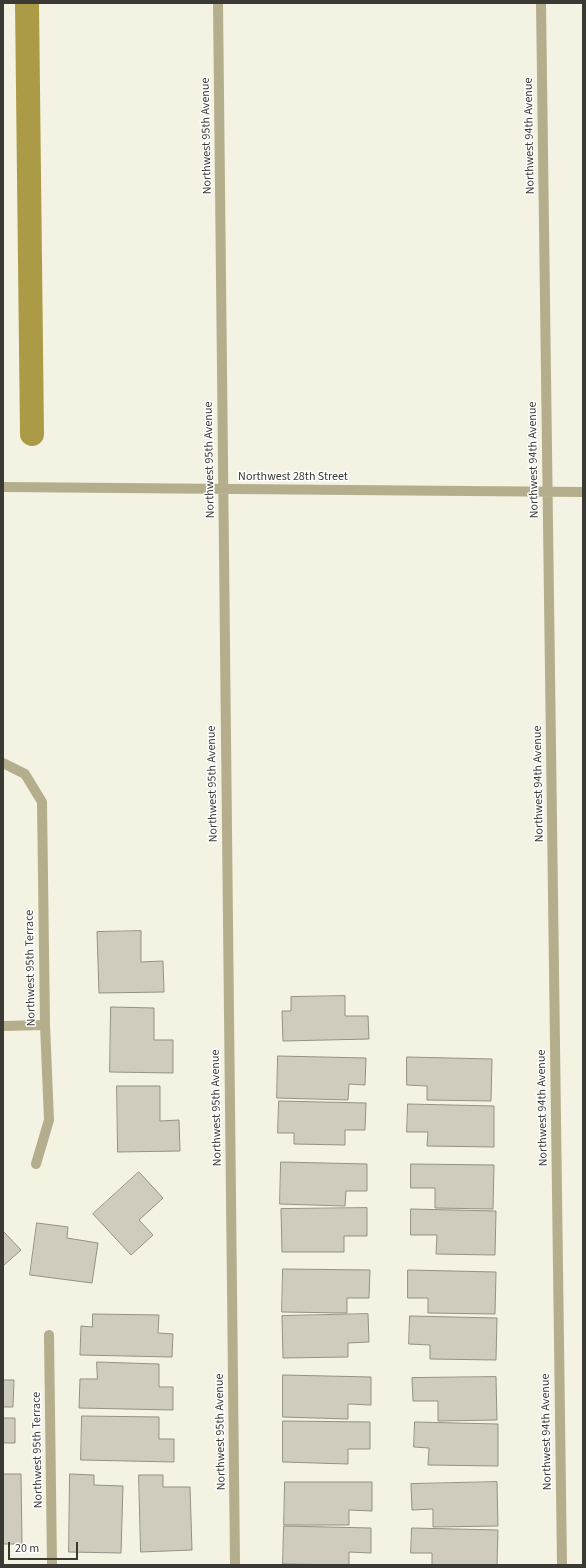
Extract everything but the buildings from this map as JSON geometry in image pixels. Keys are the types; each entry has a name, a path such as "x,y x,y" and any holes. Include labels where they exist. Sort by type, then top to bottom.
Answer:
{"street":[{"name":"Northwest 95th Avenue","path":"218,3 235,1565"},
{"name":"Northwest 94th Avenue","path":"541,3 562,1565"},
{"name":"Northwest 28th Street","path":"3,487 583,492"},
{"name":"Northwest 95th Terrace","path":"3,763 25,774 42,802 45,1025 49,1120 36,1164"},
{"path":"3,1026 45,1025"},
{"name":"Northwest 95th Terrace","path":"49,1335 52,1565"}],"waterway":[{"path":"27,3 32,434"}]}
